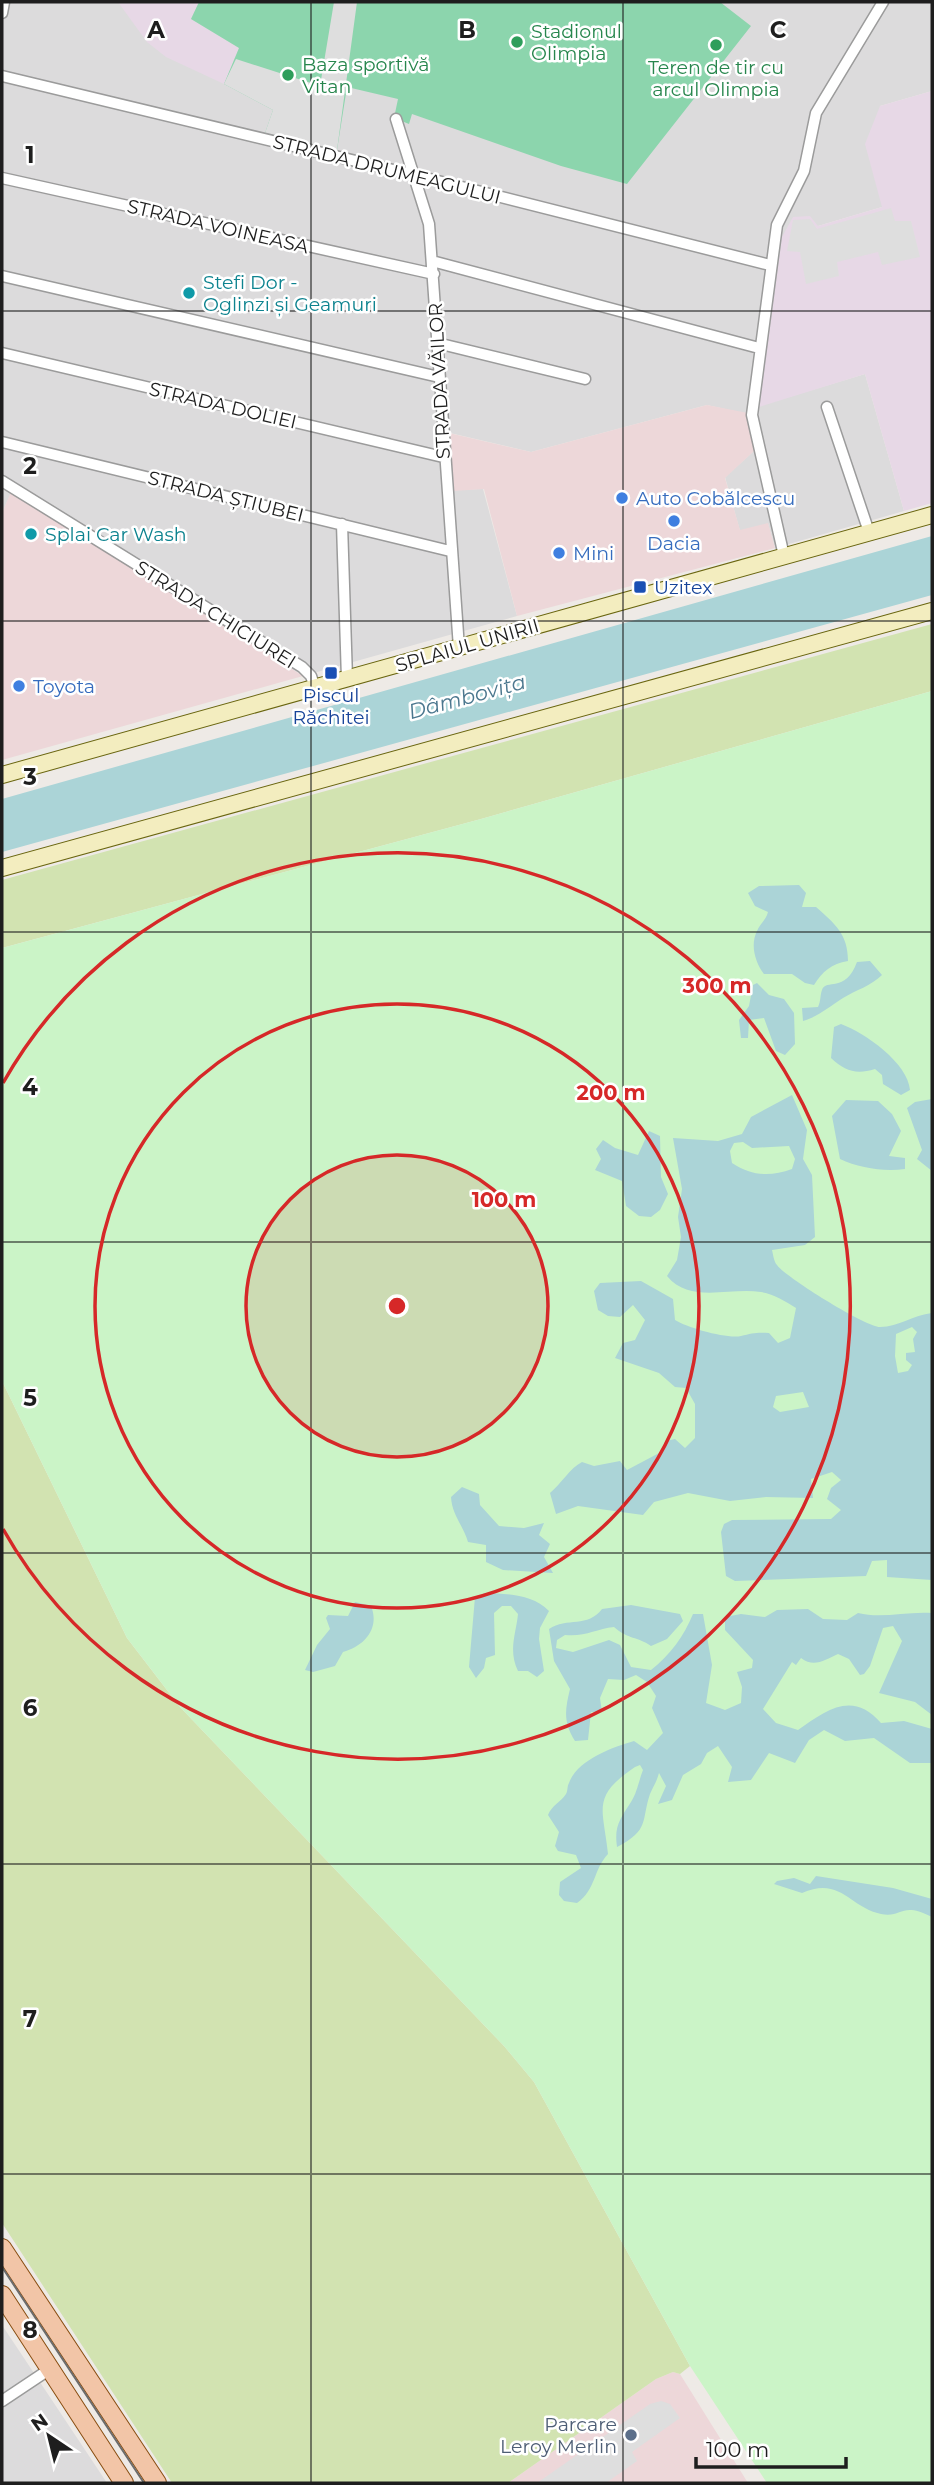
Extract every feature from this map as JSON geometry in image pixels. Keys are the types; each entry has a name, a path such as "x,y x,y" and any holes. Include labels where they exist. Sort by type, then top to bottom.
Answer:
{"main road":[{"name":"SPLAIUL UNIRII","path":"2,775 932,515"},
{"path":"2,868 932,611"},
{"path":"2,2248 157,2483"},
{"path":"2,2295 124,2483"}],"street":[{"path":"2,13 4,2"},
{"path":"784,556 753,428 759,348 778,220 804,171 816,113 883,2"},
{"name":"STRADA DRUMEAGULUI","path":"2,76 414,175 771,265"},
{"name":"STRADA VĂILOR","path":"396,118 426,211 432,261 443,457 459,648"},
{"name":"STRADA VOINEASA","path":"2,178 433,274"},
{"path":"432,261 759,348"},
{"path":"2,276 439,377"},
{"path":"437,343 585,379"},
{"name":"STRADA DOLIEI","path":"2,354 443,457"},
{"path":"827,407 869,532"},
{"name":"STRADA ȘTIUBEI","path":"2,442 450,551"},
{"name":"STRADA CHICIUREI","path":"2,481 302,667 311,676 315,688"},
{"path":"342,524 347,678"},
{"path":"2,2401 50,2369"}],"shaded area":[{"path":"2,2 932,2 932,91 880,106 882,207 818,226 759,406 865,374 904,511 775,548 768,524 740,531 725,477 754,451 748,414 707,405 531,452 450,433 453,490 483,489 517,616 303,676 11,493 2,513"},
{"path":"118,2 199,2 191,19 239,48 224,84 166,57 147,42"},
{"path":"334,2 357,2 337,150 265,133 273,110 224,84 236,59 320,86"},
{"path":"932,91 932,503 904,511 865,374 759,407 782,237 793,217 810,216 818,226 882,207 865,144 880,106"},
{"path":"891,208 895,221 911,221 920,257 882,265 878,252 837,262 839,276 806,284 800,252 787,251 793,220 810,219 817,229"},
{"path":"707,405 748,413 754,451 725,478 740,530 768,523 775,548 517,616 484,489 453,491 449,433 531,452"},
{"path":"11,492 303,676 2,760 2,513"},
{"path":"2,2325 107,2483 2,2483"},
{"path":"673,2372 680,2374 748,2483 508,2483 656,2379"},
{"name":"Parcare Leroy Merlin","path":"661,2401 670,2404 680,2418 632,2452 637,2461 606,2483 537,2483 650,2404"}],"green space":[{"path":"199,2 720,2 751,26 627,184 561,166 412,114 409,124 394,118 398,99 347,87 337,150 265,133 273,110 224,84 239,48 191,19"},
{"path":"932,624 932,691 481,819 2,948 2,880"},
{"path":"932,691 932,2483 767,2483 690,2366 534,2082 504,2046 180,1707 127,1638 2,1381 2,948 481,819"},
{"path":"2,1381 127,1638 180,1707 504,2046 534,2082 690,2366 680,2374 673,2372 656,2379 508,2483 172,2483 2,2223"}],"water":[{"name":"Dâmbovița","path":"932,536 932,595 2,852 2,799"},
{"path":"799,885 806,893 802,907 816,907 839,930 846,944 848,961 828,969 814,985 805,983 792,974 764,974 754,953 755,936 768,912 755,906 748,893 759,886"},
{"path":"870,961 882,975 803,1021 802,1008 818,1007 824,987 842,982 857,962"},
{"path":"757,983 769,995 784,999 794,1013 795,1044 785,1055 776,1051 764,1018 749,1020 748,1038 741,1038 739,1020 749,1006 753,985"},
{"path":"841,1024 862,1034 884,1050 902,1070 910,1090 901,1095 883,1084 882,1075 875,1069 851,1071 831,1058 834,1027"},
{"path":"792,1095 807,1130 803,1159 812,1175 815,1237 805,1245 772,1250 777,1265 809,1290 872,1325 887,1326 932,1313 932,1580 887,1577 887,1560 872,1561 866,1576 735,1581 726,1576 721,1532 724,1524 732,1520 831,1519 841,1510 827,1499 831,1488 841,1480 832,1472 811,1479 813,1498 766,1497 730,1501 688,1493 654,1502 643,1515 578,1506 556,1514 550,1493 582,1462 594,1466 620,1461 627,1470 661,1452 666,1441 675,1439 685,1448 695,1438 695,1404 686,1388 675,1387 659,1373 615,1358 623,1343 635,1340 645,1320 633,1305 620,1317 608,1316 598,1310 594,1291 600,1283 641,1281 673,1299 675,1320 698,1329 735,1337 769,1333 778,1343 790,1338 796,1308 779,1298 749,1291 711,1293 687,1290 676,1285 667,1276 677,1260 681,1237 678,1217 682,1189 673,1138 718,1141 742,1134 751,1117","holes":["743,1142 752,1148 789,1146 795,1159 792,1169 761,1174 739,1167 732,1163 730,1151 734,1143","912,1327 917,1332 913,1339 915,1352 906,1353 906,1360 912,1365 908,1371 898,1373 895,1356 896,1334","803,1392 809,1407 780,1412 773,1407 776,1396"]},
{"path":"932,1099 932,1171 917,1159 922,1150 907,1108 915,1102"},
{"path":"846,1100 878,1101 892,1114 901,1131 889,1156 905,1158 905,1169 872,1168 840,1159 832,1116"},
{"path":"649,1131 660,1136 661,1177 668,1194 660,1210 651,1217 639,1216 626,1206 622,1181 595,1170 601,1159 596,1149 603,1140 615,1148 638,1155"},
{"path":"462,1487 479,1494 480,1505 499,1526 524,1528 544,1523 539,1535 550,1544 544,1557 553,1573 503,1570 486,1562 486,1545 468,1542 453,1509 451,1497"},
{"path":"485,1593 527,1598 549,1611 540,1628 539,1639 544,1671 537,1677 528,1671 518,1671 515,1663 513,1649 518,1614 511,1606 502,1606 494,1613 495,1655 486,1658 484,1668 476,1678 469,1667 475,1597"},
{"path":"355,1602 371,1606 374,1622 369,1635 358,1645 343,1652 335,1666 313,1672 305,1670 317,1645 330,1629 326,1618 328,1615 348,1616"},
{"path":"631,1605 680,1614 683,1621 667,1639 651,1646 614,1627 579,1635 565,1635 557,1640 556,1648 573,1652 609,1640 620,1645 631,1667 651,1670 676,1645 693,1614 703,1614 712,1665 706,1703 725,1710 741,1703 742,1687 737,1672 752,1668 753,1660 725,1630 725,1617 741,1614 765,1617 777,1610 808,1609 823,1619 847,1620 858,1613 932,1613 932,1715 915,1702 879,1693 902,1641 893,1626 883,1628 870,1666 864,1674 860,1675 849,1659 838,1654 815,1663 801,1658 796,1665 792,1662 763,1709 776,1723 798,1730 829,1710 850,1705 871,1713 881,1723 904,1721 932,1729 932,1763 910,1763 874,1738 845,1741 824,1730 809,1740 795,1763 769,1753 751,1780 728,1782 732,1767 718,1746 707,1753 701,1764 683,1775 672,1800 658,1804 666,1786 659,1773 640,1830 617,1847 617,1828 636,1791 643,1770 640,1765 621,1777 606,1795 603,1814 608,1854 588,1892 577,1903 564,1901 559,1895 560,1882 581,1868 576,1855 558,1851 555,1846 559,1832 548,1815 566,1794 573,1775 588,1761 634,1741 647,1750 663,1733 652,1708 656,1696 647,1682 636,1675 624,1680 608,1679 600,1698 602,1712 591,1712 588,1740 575,1741 568,1728 566,1716 570,1689 554,1661 549,1629 563,1623 584,1621 602,1609"},
{"path":"816,1876 893,1888 932,1899 932,1917 914,1910 881,1914 826,1888 802,1893 774,1884 794,1878 810,1884"}],"tram line":[{"path":"2,2267 144,2483"}],"place":[{"name":"Stadionul Olimpia","path":"517,42"},
{"name":"Teren de tir cu arcul Olimpia","path":"716,45"},
{"name":"Baza sportivă Vitan","path":"288,75"},
{"name":"Stefi Dor - Oglinzi și Geamuri","path":"189,293"},
{"name":"Auto Cobălcescu","path":"622,498"},
{"name":"Dacia","path":"674,521"},
{"name":"Splai Car Wash","path":"31,534"},
{"name":"Mini","path":"559,553"},
{"name":"Uzitex","path":"640,587"},
{"name":"Piscul Răchitei","path":"331,673"},
{"name":"Toyota","path":"19,686"},
{"name":"Parcare Leroy Merlin","path":"631,2435"}]}
